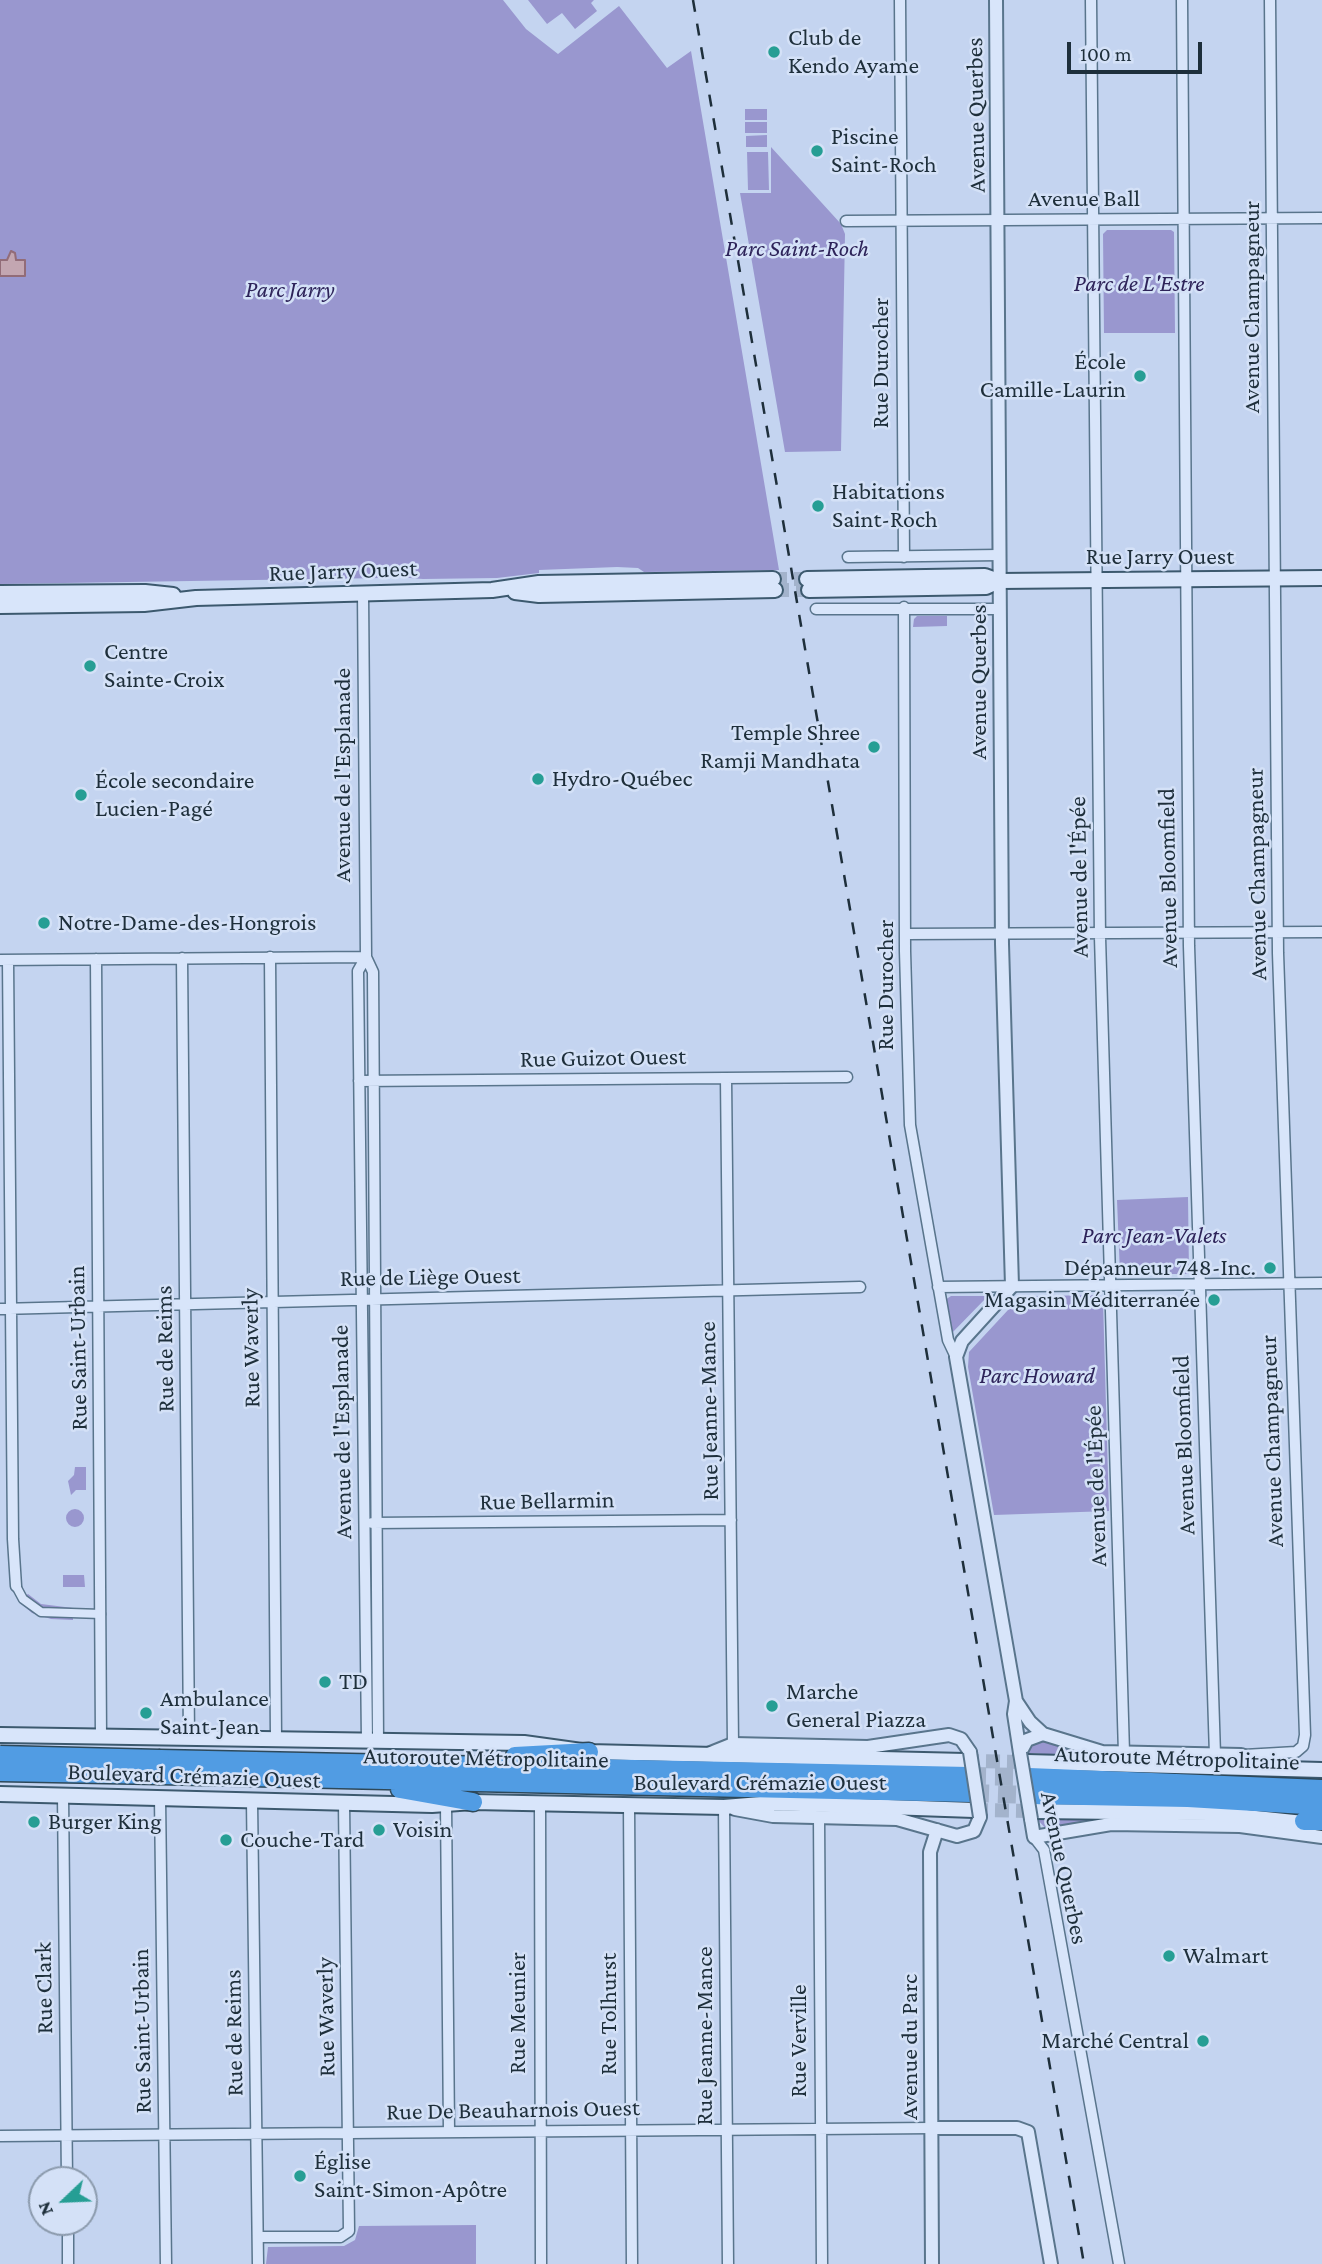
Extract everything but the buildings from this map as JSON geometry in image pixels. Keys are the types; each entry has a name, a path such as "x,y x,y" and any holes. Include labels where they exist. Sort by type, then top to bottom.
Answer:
{"highway":[{"path":"386,1763 589,1752"},
{"name":"Autoroute Métropolitaine","path":"0,1755 331,1779 972,1785"},
{"name":"Autoroute Métropolitaine","path":"0,1772 386,1763 972,1785"},
{"path":"331,1779 473,1802"},
{"name":"Autoroute Métropolitaine","path":"1029,1786 1322,1789"},
{"name":"Autoroute Métropolitaine","path":"1029,1786 1322,1806"},
{"path":"1304,1821 1322,1823"}],"main road":[{"name":"Rue Jarry Ouest","path":"808,584 985,576 999,581 1322,579"},
{"name":"Rue Jarry Ouest","path":"0,606 144,604 196,598 492,590 539,595 774,585"},
{"name":"Rue Jarry Ouest","path":"0,593 145,592 196,598"},
{"name":"Boulevard Crémazie Ouest","path":"0,1735 535,1744 589,1752 706,1755 972,1785"},
{"path":"22,1748 33,1736"},
{"path":"1029,1786 1279,1769 1322,1770"},
{"path":"24,1780 33,1795"},
{"name":"Boulevard Crémazie Ouest","path":"0,1794 344,1803 473,1802 724,1807 972,1785"},
{"path":"1029,1786 1208,1813 1304,1821"}],"street":[{"name":"Rue Durocher","path":"900,0 904,557"},
{"name":"Avenue Querbes","path":"996,0 1002,934 1012,1286"},
{"name":"Avenue de l'Épée","path":"1091,0 1100,933 1124,1753"},
{"name":"Avenue Bloomfield","path":"1182,0 1189,933 1215,1755"},
{"name":"Avenue Champagneur","path":"1241,1755 1292,1754 1303,1746 1278,932 1270,0"},
{"name":"Avenue Ball","path":"846,221 1322,218"},
{"path":"848,557 999,555"},
{"name":"Avenue de l'Esplanade","path":"363,593 366,957 373,972 376,1300 377,1523 372,1741"},
{"name":"Rue Durocher","path":"904,607 910,1125 948,1340 956,1357"},
{"path":"816,609 999,609"},
{"path":"906,934 1322,932"},
{"name":"Rue Waverly","path":"270,957 276,1738"},
{"path":"101,1614 41,1612 23,1599 16,1587 7,1539 4,960 366,957"},
{"name":"Avenue de l'Esplanade","path":"366,957 358,971 364,1523 372,1741"},
{"name":"Rue de Reims","path":"182,958 188,1738"},
{"name":"Rue Saint-Urbain","path":"96,959 102,1737"},
{"name":"Rue Guizot Ouest","path":"359,1081 847,1077"},
{"name":"Rue Jeanne-Mance","path":"726,1078 733,1744"},
{"path":"938,1287 1322,1283"},
{"path":"956,1357 960,1343 1012,1286"},
{"name":"Rue de Liège Ouest","path":"6,1309 860,1287"},
{"name":"Avenue Querbes","path":"956,1357 1016,1701 1014,1714 1029,1786 1034,1837 1044,1850 1118,2264"},
{"name":"Rue Bellarmin","path":"364,1523 731,1520"},
{"path":"1016,1701 1030,1722 1043,1734 1095,1751 1241,1755 1279,1769"},
{"path":"1029,1786 1027,1740 1043,1734"},
{"name":"Boulevard Crémazie Ouest","path":"724,1807 773,1815 897,1819 953,1835 970,1833 978,1827 964,1741 949,1735 868,1747 733,1744"},
{"path":"706,1755 733,1744"},
{"name":"Rue Clark","path":"63,1796 67,2166"},
{"name":"Rue Saint-Urbain","path":"160,1798 166,2264"},
{"name":"Rue de Reims","path":"252,1801 258,2264"},
{"name":"Rue Waverly","path":"258,2237 340,2237 349,2231 344,1803"},
{"name":"Rue Meunier","path":"540,1803 541,2264"},
{"path":"446,1804 449,2132"},
{"name":"Rue Tolhurst","path":"629,1805 632,2264"},
{"name":"Rue Jeanne-Mance","path":"724,1807 728,2264"},
{"name":"Rue Verville","path":"819,1817 822,2264"},
{"path":"1034,1837 1111,1824 1249,1827 1322,1837"},
{"name":"Avenue du Parc","path":"932,2264 930,1852 937,1830"},
{"name":"Rue De Beauharnois Ouest","path":"0,2136 1017,2128 1026,2131 1032,2140 1051,2264"},
{"path":"68,2236 68,2264"}],"green space":[{"name":"Parc Jarry","path":"0,0 503,0 526,29 558,54 619,6 667,68 691,51 779,570 644,572 638,568 617,567 539,570 539,573 497,578 423,579 383,576 0,584"},
{"path":"528,0 594,0 591,3 597,11 575,29 562,13 547,24"},
{"path":"745,109 767,109 767,120 745,120"},
{"path":"745,122 767,122 767,133 745,133"},
{"path":"767,135 767,147 746,147 746,136"},
{"name":"Parc Saint-Roch","path":"771,147 841,224 845,234 841,451 785,452 740,193 771,193"},
{"path":"747,152 768,152 769,190 748,190"},
{"name":"Parc de L'Estre","path":"1107,230 1174,232 1175,333 1104,333 1103,234"},
{"path":"917,616 947,616 947,626 913,627"},
{"name":"Parc Jean-Valets","path":"1188,1197 1189,1274 1120,1274 1117,1200"},
{"name":"Parc Howard","path":"1100,1295 1103,1301 1109,1511 994,1515 968,1367 969,1352 1008,1310 1024,1299 1038,1296"},
{"path":"951,1296 988,1296 951,1334 945,1300"},
{"path":"75,1467 86,1467 86,1490 76,1490 71,1495 68,1481 74,1475"},
{"path":"75,1509 81,1512 84,1518 81,1524 75,1527 69,1524 66,1518 69,1512"},
{"path":"63,1575 84,1575 85,1587 63,1587"},
{"path":"28,1594 41,1604 73,1608 73,1620 51,1619 32,1613 18,1601"},
{"path":"1044,1741 1098,1757 1028,1753 1034,1744"},
{"path":"1037,1819 1116,1819 1047,1830"},
{"path":"476,2225 476,2264 266,2264 268,2247 344,2246 355,2240 359,2226"}],"shaded area":[{"path":"11,251 15,253 16,260 25,260 25,276 0,276 0,260 7,260"}],"tunnel":[{"path":"773,579 807,579"},
{"path":"775,590 809,590"},
{"path":"965,1761 1027,1762"},
{"path":"968,1776 1029,1777"},
{"path":"971,1793 1032,1795"},
{"path":"974,1810 1035,1811"}],"railway":[{"path":"693,0 1084,2264"}],"place":[{"name":"Club de Kendo Ayame","path":"774,52"},
{"name":"Piscine Saint-Roch","path":"817,151"},
{"name":"École Camille-Laurin","path":"1140,376"},
{"name":"Habitations Saint-Roch","path":"818,506"},
{"name":"Centre Sainte-Croix","path":"90,666"},
{"name":"Temple Shree Ramji Mandhata","path":"874,747"},
{"name":"Hydro-Québec","path":"538,779"},
{"name":"École secondaire Lucien-Pagé","path":"81,795"},
{"name":"Notre-Dame-des-Hongrois","path":"44,923"},
{"name":"Dépanneur 748-Inc.","path":"1270,1268"},
{"name":"Magasin Méditerranée","path":"1214,1300"},
{"name":"TD","path":"325,1682"},
{"name":"Marche General Piazza","path":"772,1706"},
{"name":"Ambulance Saint-Jean","path":"146,1713"},
{"name":"Burger King","path":"34,1822"},
{"name":"Voisin","path":"379,1830"},
{"name":"Couche-Tard","path":"226,1840"},
{"name":"Walmart","path":"1169,1956"},
{"name":"Marché Central","path":"1203,2041"},
{"name":"Église Saint-Simon-Apôtre","path":"300,2176"}]}
